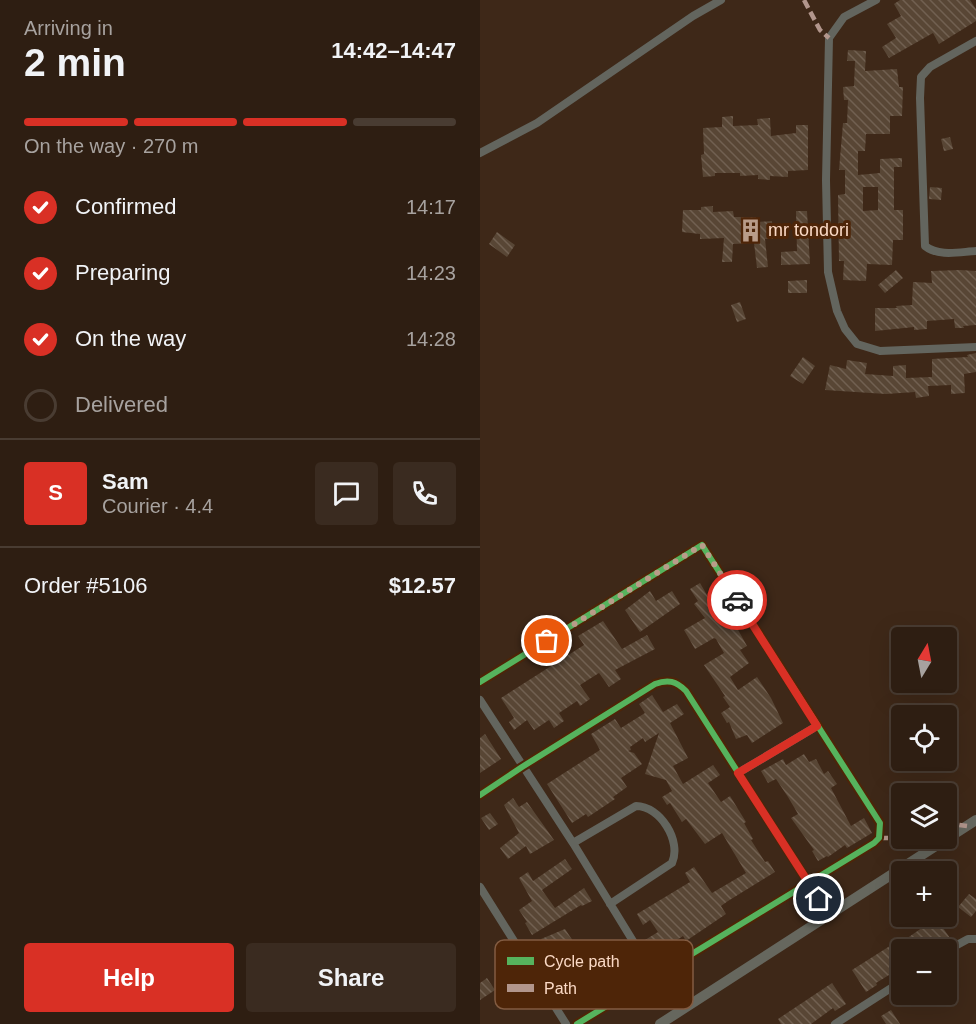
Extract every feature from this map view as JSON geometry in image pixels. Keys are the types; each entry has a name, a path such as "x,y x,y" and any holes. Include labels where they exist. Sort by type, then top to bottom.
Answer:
{"street":[{"path":"480,153 537,123 693,16 721,0"},
{"path":"876,0 844,17 830,38 826,180 828,272 837,311 845,329 857,344 880,351 976,347"},
{"path":"976,41 930,67 921,77 920,99 925,246 931,251 940,253 976,251"},
{"path":"480,682 702,545 878,817 880,831 879,838 874,843 693,954"},
{"path":"480,795 655,684 672,681 686,691 829,915"},
{"path":"480,700 573,843 632,940"},
{"path":"738,773 817,726"},
{"path":"573,843 636,806 652,809 673,838 676,855 672,863 610,904"},
{"path":"693,1003 976,820"},
{"path":"480,887 513,940"},
{"path":"957,945 968,939 976,939"},
{"path":"835,1024 891,988"},
{"path":"557,1009 566,1024"},
{"path":"577,1024 602,1009"},
{"path":"660,1024 683,1009"}],"building":[{"path":"900,0 970,0 976,9 976,21 939,44 933,33 889,58 882,47 896,38 887,24 901,16 894,4"},
{"path":"848,50 866,51 865,71 897,69 899,87 903,87 902,116 890,116 890,134 866,134 865,151 858,151 858,175 880,173 880,159 902,158 902,167 894,167 894,210 903,210 903,240 893,240 892,265 867,264 866,281 843,280 844,261 839,261 838,195 845,194 845,170 839,170 843,123 847,123 848,100 844,100 843,87 854,86 855,61 847,61","holes":["863,187 878,187 878,210 863,211"]},
{"path":"733,116 733,126 758,125 757,119 770,118 771,136 796,133 796,125 808,125 808,170 788,171 788,177 770,176 770,180 758,179 758,175 740,176 740,173 715,173 715,176 703,177 701,155 704,154 703,128 722,127 722,117"},
{"path":"950,137 953,149 944,151 941,139"},
{"path":"930,187 942,188 941,200 929,199"},
{"path":"713,206 713,212 733,211 734,217 756,217 756,222 772,221 773,239 765,239 768,267 757,268 754,243 733,244 732,262 722,262 724,238 700,239 700,234 682,232 683,210 701,210 701,207"},
{"path":"796,211 807,211 810,264 781,265 781,252 797,251"},
{"path":"497,232 515,245 507,257 489,244"},
{"path":"896,270 903,278 885,293 878,285"},
{"path":"931,271 976,271 976,325 955,328 954,319 927,321 927,329 914,330 914,327 875,331 875,308 912,305 913,282 932,283"},
{"path":"807,280 807,293 788,293 788,281"},
{"path":"740,302 746,319 737,322 731,305"},
{"path":"976,353 976,372 964,374 965,393 951,394 951,385 928,386 929,396 916,398 915,392 886,394 825,390 830,365 846,369 847,360 867,363 865,374 893,376 893,366 906,365 906,378 932,377 932,359 968,357 967,355"},
{"path":"803,357 815,366 803,384 790,376"},
{"path":"700,583 711,602 719,597 730,611 747,646 740,650 749,663 730,677 738,690 757,677 771,698 783,723 752,743 747,735 736,739 729,722 727,723 721,713 730,707 704,665 724,653 716,639 695,649 684,630 705,618 694,604 698,601 690,589"},
{"path":"650,591 656,601 672,591 680,604 640,632 625,610"},
{"path":"603,621 622,649 647,635 655,649 615,670 621,679 609,687 599,673 580,685 590,699 580,706 577,701 559,713 564,721 554,728 549,720 534,730 527,720 514,730 509,722 514,718 501,698 584,645 578,636"},
{"path":"652,695 663,712 677,704 684,714 670,723 688,758 673,766 683,784 713,765 720,775 708,783 721,802 730,796 746,822 744,823 753,839 751,840 765,862 768,861 775,872 721,906 726,914 687,940 683,936 677,940 645,940 658,932 650,920 643,925 637,914 690,882 685,873 694,867 712,893 746,873 722,833 705,844 686,819 682,822 670,803 667,805 662,797 672,791 666,780 645,774 659,733 645,742 643,738 630,747 631,750 628,751 634,753 642,764 621,778 627,787 613,797 615,799 588,817 586,814 572,823 547,784 600,750 591,734 615,719 621,728 645,713 639,704"},
{"path":"485,734 501,759 480,773 480,738"},
{"path":"804,754 809,762 816,759 824,774 828,771 837,784 831,788 851,826 864,818 872,833 847,848 845,845 818,861 812,851 814,850 791,818 798,814 788,797 776,779 768,783 761,771 783,759 786,765"},
{"path":"513,798 519,807 527,802 554,840 530,854 526,846 508,859 500,848 519,833 504,805"},
{"path":"490,813 498,824 489,830 481,818"},
{"path":"565,859 572,869 542,890 555,908 584,888 592,901 581,905 532,935 519,910 532,901 519,878 528,872 533,881"},
{"path":"969,894 976,899 976,911 971,917 958,907"},
{"path":"923,927 942,927 950,938 948,939 906,939"},
{"path":"565,929 572,940 542,940"},
{"path":"891,945 891,974 866,992 852,970"},
{"path":"487,978 495,990 480,1000 480,983"},
{"path":"832,983 846,1004 835,1011 833,1008 811,1024 781,1024 778,1019"},
{"path":"891,1010 900,1024 886,1024 881,1016"}],"marked path":[{"path":"804,0 820,30 829,38"},
{"path":"957,825 967,826"},
{"path":"879,838 891,837"}],"cycle path":[{"path":"480,682 702,545 880,823 879,838 874,843 693,953"},
{"path":"480,795 655,684 668,681 675,683 686,691 829,915"},
{"path":"577,1024 602,1009"}],"way so far":[{"path":"547,641 702,545 737,600"}],"place":[{"name":"mr tondori","path":"750,230"}],"route":[{"path":"737,600 817,726 738,773 819,899"}]}
